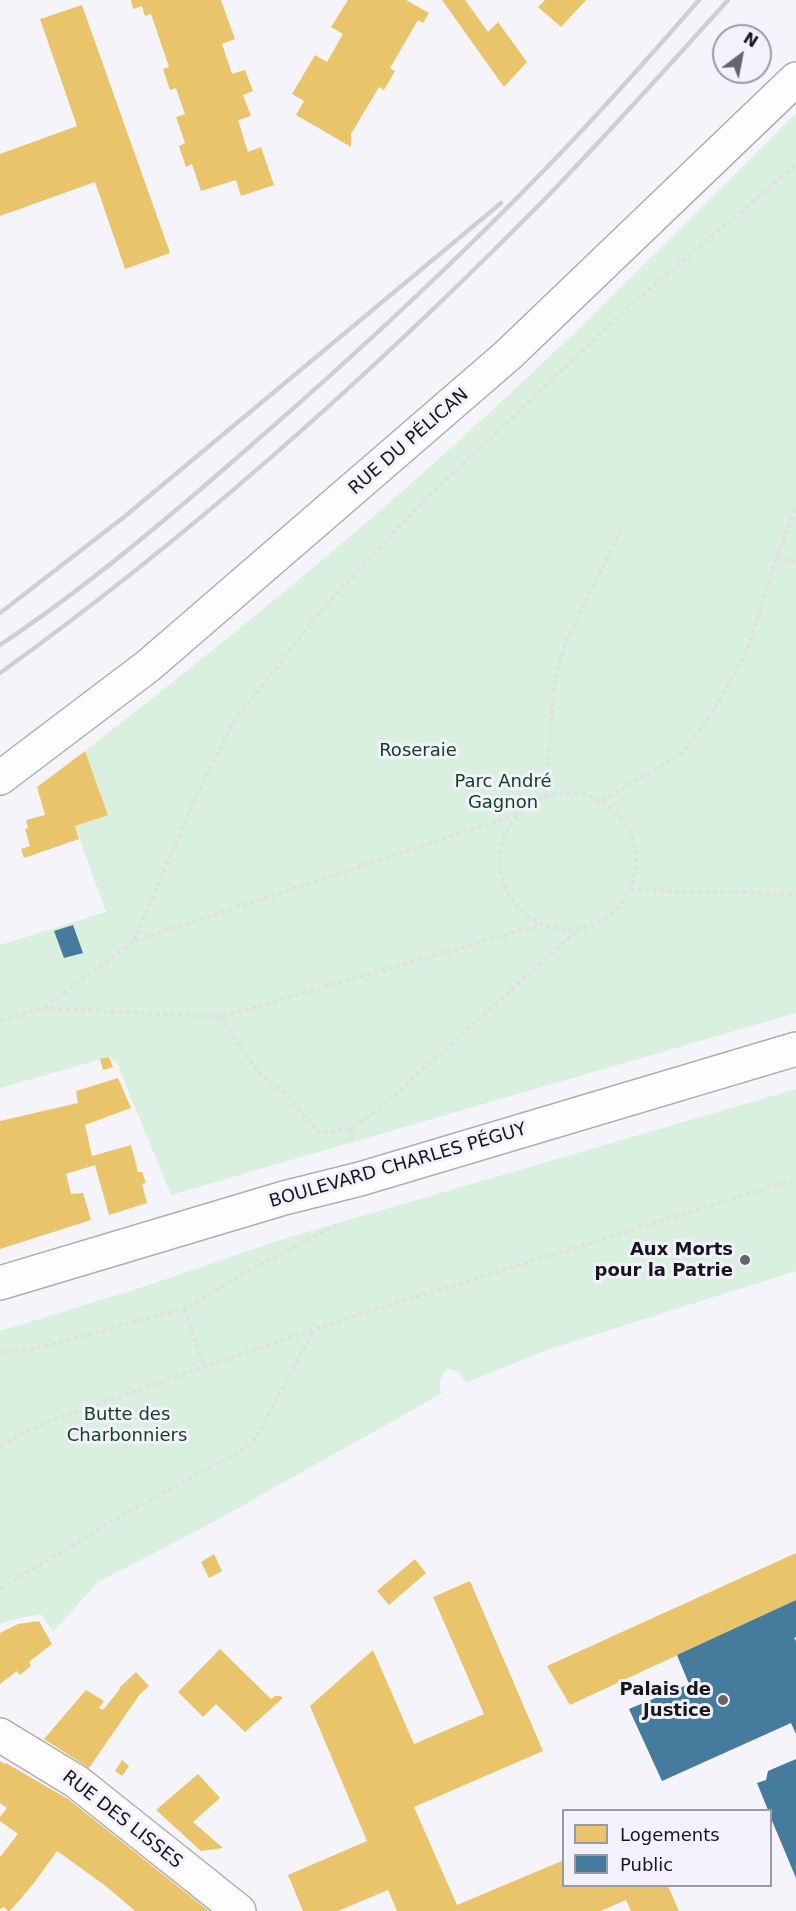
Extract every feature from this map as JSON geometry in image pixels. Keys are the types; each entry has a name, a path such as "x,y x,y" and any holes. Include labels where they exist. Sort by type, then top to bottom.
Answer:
{"street":[{"name":"RUE DU PÉLICAN","path":"0,778 148,666 508,355 796,80"},
{"name":"BOULEVARD CHARLES PÉGUY","path":"0,1283 796,1049"},
{"name":"RUE DES LISSES","path":"0,1735 76,1782 239,1911"}],"path":[{"path":"134,941 194,801 236,720 325,606 424,501 633,303 796,165"},
{"path":"602,801 683,752 712,713 747,649 776,558 796,508"},
{"path":"545,796 555,679 566,642 620,532"},
{"path":"776,558 796,562"},
{"path":"45,1008 134,941 518,814 545,796 559,793 589,795 602,801 618,814 630,831 636,850 636,871 630,890 618,908 600,922 579,929 563,929 543,924 527,915 511,899 502,878 500,855 506,833 518,814"},
{"path":"630,890 796,894"},
{"path":"0,1021 45,1008 220,1017 543,924"},
{"path":"220,1017 258,1072 282,1092 320,1132 350,1129 379,1109 579,929"},
{"path":"0,1352 33,1349 185,1309 241,1275 302,1245 365,1209 350,1129"},
{"path":"0,1446 43,1423 314,1329 796,1179"},
{"path":"185,1309 204,1367"},
{"path":"0,1588 109,1523 240,1451 256,1438 314,1329"}],"green space":[{"name":"Parc André Gagnon","path":"796,113 796,1013 171,1195 117,1063 109,1057 0,1088 0,945 106,912 75,826 108,814 85,751 289,588 389,503 527,378"},
{"name":"Butte des Charbonniers","path":"796,1089 796,1271 550,1349 466,1383 459,1373 447,1369 440,1381 441,1394 206,1526 98,1582 53,1632 41,1614 0,1624 0,1331 140,1288 280,1240"}],"building: Logements":[{"path":"131,0 221,0 235,39 222,44 232,74 245,70 253,91 243,95 251,116 238,120 248,152 261,147 274,185 241,196 236,180 201,191 192,164 186,167 179,146 185,143 176,117 185,114 176,88 170,90 163,69 169,67 151,14 145,16 142,6 133,9"},
{"path":"348,0 406,0 429,13 423,23 418,20 390,68 395,71 384,90 379,87 351,134 351,147 296,115 304,101 292,94 315,55 327,62 343,34 331,27"},
{"path":"442,0 465,0 488,32 498,22 527,62 504,87"},
{"path":"545,0 586,0 561,27 538,7"},
{"path":"82,5 170,253 125,269 95,182 0,216 0,154 77,126 40,19"},
{"path":"85,751 108,815 75,826 79,839 24,858 21,849 30,846 25,829 28,828 26,820 45,815 37,787"},
{"path":"109,1057 113,1067 103,1070 100,1059"},
{"path":"118,1078 131,1108 85,1125 92,1156 131,1145 138,1172 142,1172 146,1183 142,1184 147,1203 109,1215 95,1165 66,1174 71,1194 83,1193 91,1220 0,1249 0,1121 78,1103 76,1091"},
{"path":"796,1553 796,1600 570,1705 547,1666"},
{"path":"214,1554 222,1571 209,1578 201,1562"},
{"path":"415,1559 426,1573 389,1605 377,1591"},
{"path":"470,1581 543,1751 414,1807 457,1905 562,1861 562,1887 668,1887 679,1911 631,1911 626,1900 601,1911 397,1911 388,1890 338,1911 303,1911 288,1875 367,1841 310,1706 373,1650 414,1744 484,1714 433,1597"},
{"path":"39,1621 52,1644 29,1662 31,1666 20,1675 17,1671 0,1684 0,1633 18,1624"},
{"path":"220,1649 271,1699 275,1696 283,1698 245,1732 216,1704 203,1717 178,1692"},
{"path":"136,1672 149,1686 140,1694 89,1768 44,1739 86,1690 104,1701 99,1708 103,1710 119,1688"},
{"path":"122,1760 129,1766 122,1776 115,1771"},
{"path":"0,1761 68,1799 209,1911 135,1911 107,1887 57,1851 10,1911 4,1907 0,1909 0,1857 18,1834 0,1821 0,1817 7,1808 0,1803"},
{"path":"198,1774 220,1798 193,1822 223,1848 201,1851 156,1810"}],"building: Public":[{"path":"73,925 83,953 64,958 54,931"},
{"name":"Palais de Justice","path":"796,1600 796,1637 794,1638 796,1641 796,1734 791,1723 662,1781 629,1709 689,1684 677,1655"},
{"path":"796,1759 796,1878 772,1821 772,1809 768,1809 757,1783 766,1780 768,1771"}],"railway":[{"path":"0,645 96,576 157,526 365,344 442,272 554,160 699,0"},
{"path":"0,673 72,620 213,507 281,449 414,328 542,202 728,0"},
{"path":"0,613 124,517 501,203"}],"place":[{"name":"Aux Morts pour la Patrie","path":"745,1260"},
{"name":"Palais de Justice","path":"723,1700"}],"park label":[{"name":"Roseraie","path":"418,751"}]}
